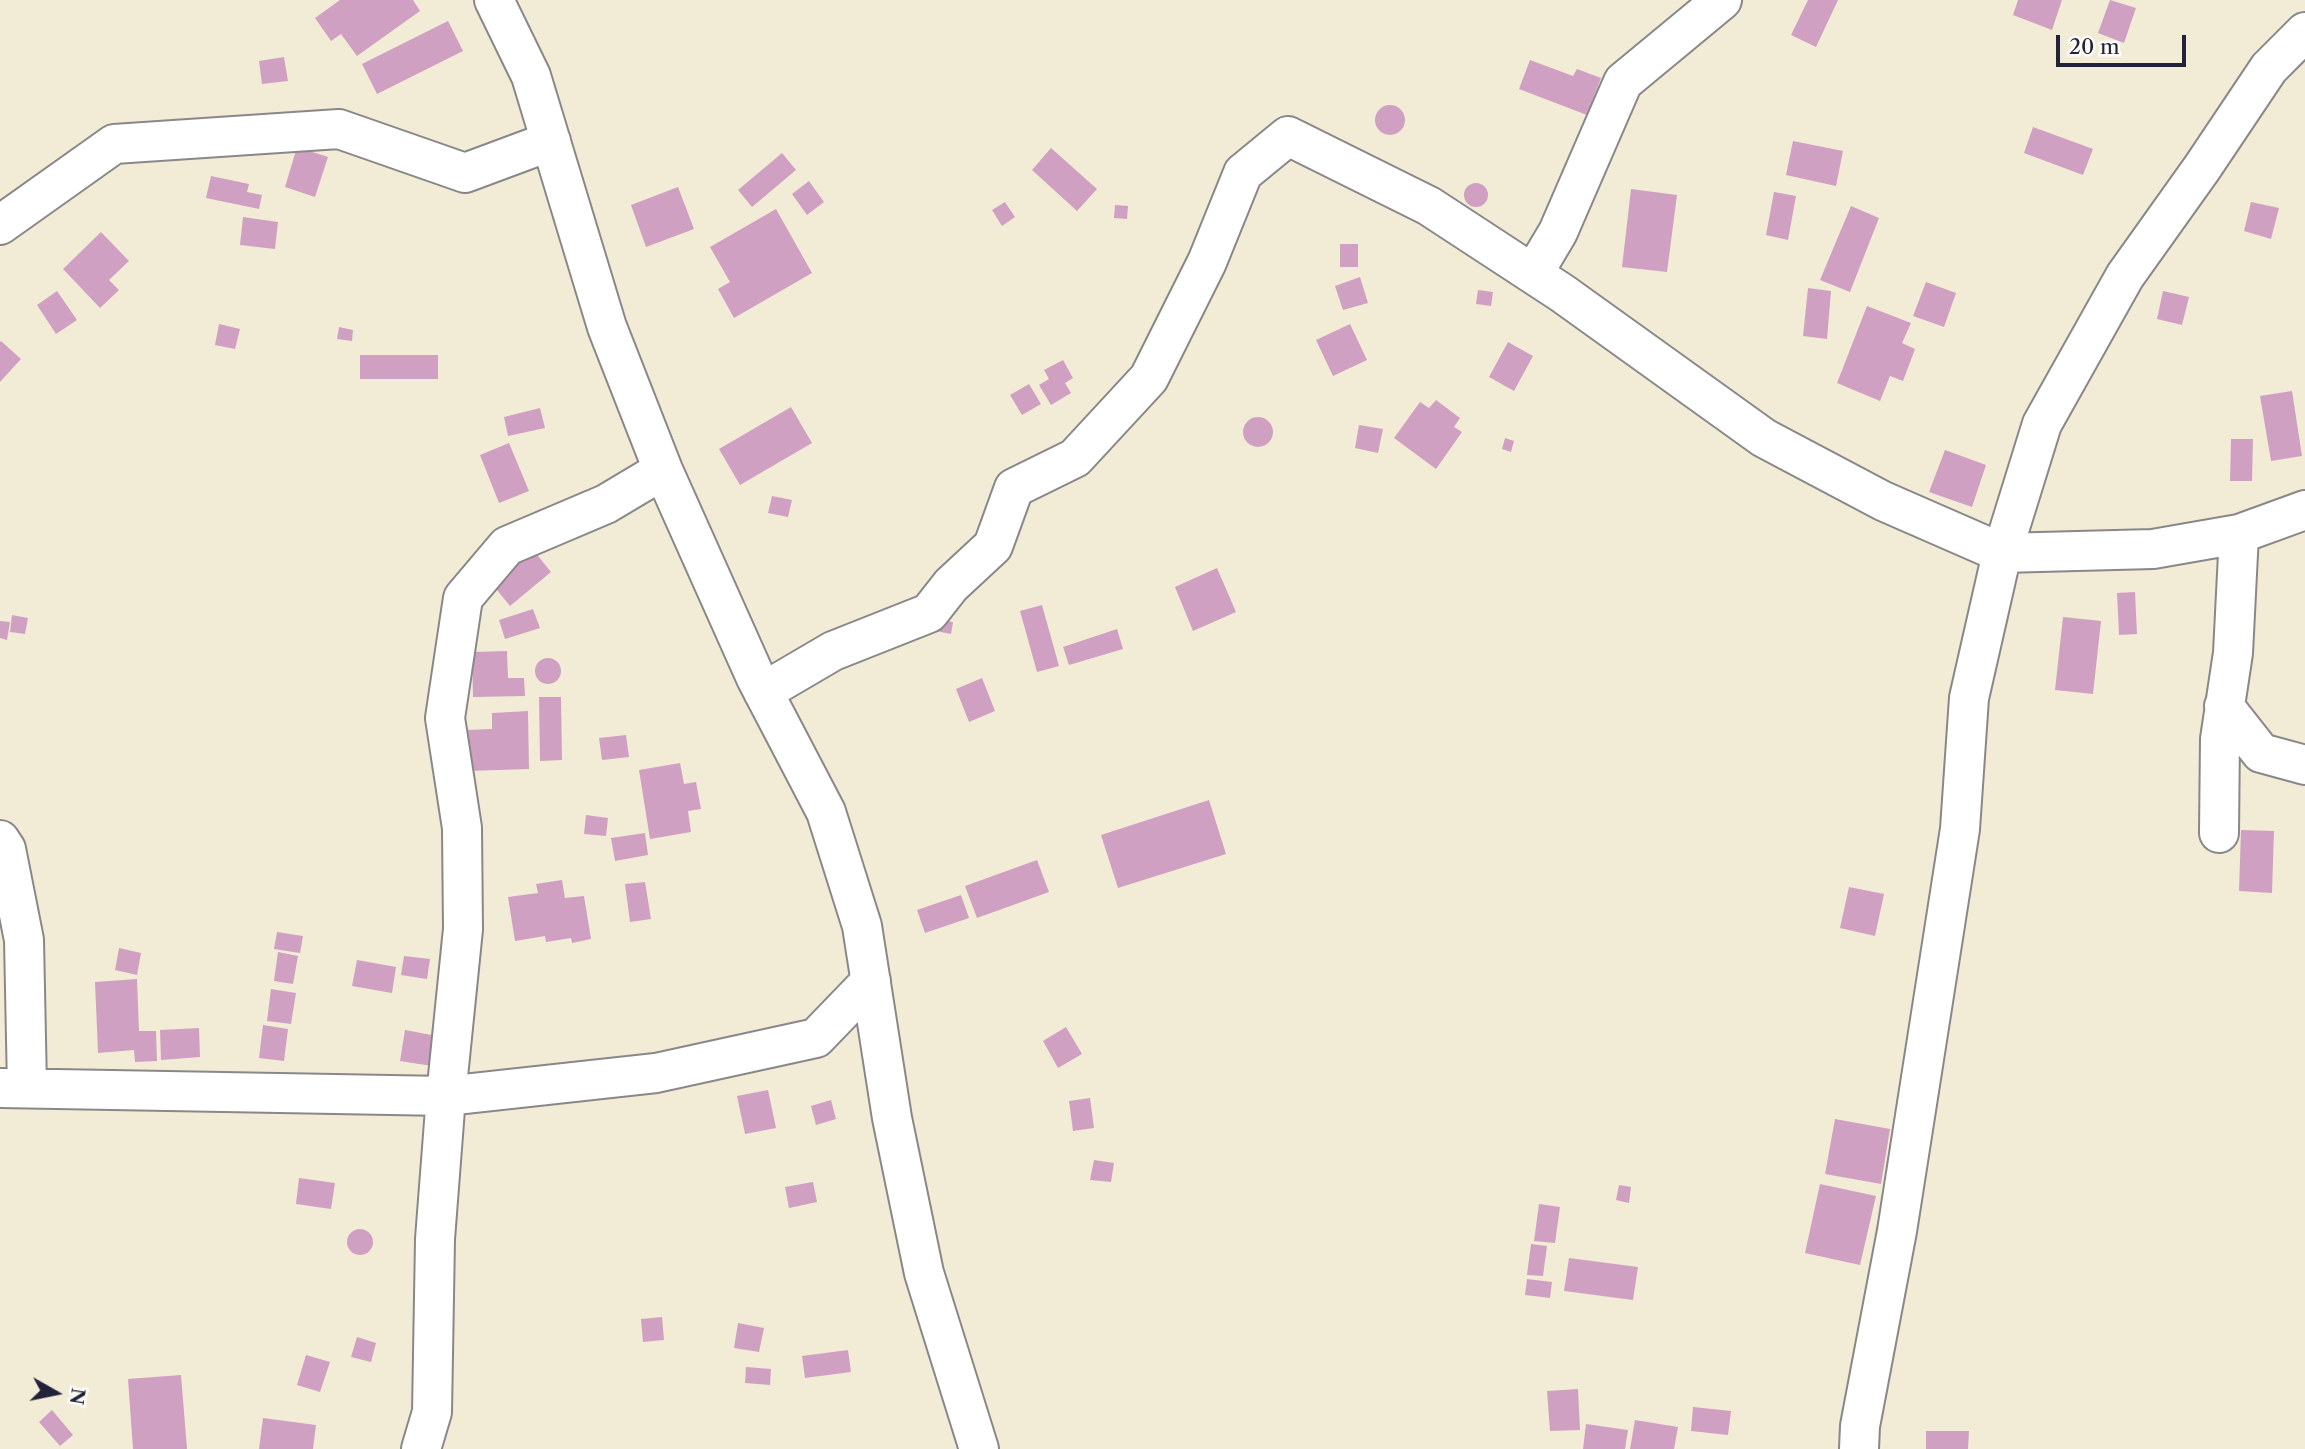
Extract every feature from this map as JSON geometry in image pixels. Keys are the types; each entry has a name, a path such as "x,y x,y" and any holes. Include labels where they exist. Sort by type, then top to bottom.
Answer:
{"street":[{"path":"494,0 531,76 607,327 663,470 764,692 826,812 862,926 892,1118 924,1273 979,1449"},
{"path":"1533,274 1558,232 1623,82 1722,0"},
{"path":"1859,1449 1860,1426 1897,1231 1960,829 1969,698 2001,553 2042,424 2125,276 2269,68 2305,32"},
{"path":"0,225 114,144 339,129 465,173 551,141"},
{"path":"764,692 833,651 929,613 951,585 993,546 1014,488 1075,457 1149,378 1207,262 1243,173 1288,136 1429,206 1533,274 1764,439 1883,501 2001,553 2153,549 2239,534 2305,510"},
{"path":"421,1449 432,1412 436,1239 446,1096 463,929 462,828 445,718 463,598 507,546 607,504 663,470"},
{"path":"2219,832 2220,739 2233,653 2239,534"},
{"path":"2224,706 2261,753 2305,765"},
{"path":"0,840 6,849 24,940 13,1088 446,1096 656,1073 816,1038 871,981"}],"building":[{"path":"340,0 413,0 420,11 357,56 341,34 331,41 315,18"},
{"path":"1808,0 1838,0 1816,47 1791,35"},
{"path":"2018,0 2062,0 2052,30 2013,15"},
{"path":"2110,0 2136,8 2124,43 2098,33"},
{"path":"448,21 463,51 377,94 362,64"},
{"path":"284,57 288,81 262,84 259,61"},
{"path":"1530,60 1573,76 1577,69 1601,78 1587,115 1519,89"},
{"path":"1390,105 1396,106 1404,114 1404,126 1396,134 1390,135 1384,134 1376,126 1375,120 1376,114 1384,106"},
{"path":"2033,127 2093,149 2083,175 2024,153"},
{"path":"1793,141 1843,151 1836,186 1786,175"},
{"path":"297,147 328,157 315,197 285,187"},
{"path":"1051,148 1097,189 1077,211 1032,170"},
{"path":"782,153 796,170 752,207 738,190"},
{"path":"211,176 249,184 247,192 262,195 259,209 206,198"},
{"path":"809,181 824,202 807,215 792,194"},
{"path":"1476,183 1484,187 1488,195 1484,203 1476,207 1468,203 1464,195 1468,187"},
{"path":"678,187 694,229 646,247 631,205"},
{"path":"1631,189 1677,195 1667,272 1622,267"},
{"path":"1774,192 1796,196 1788,240 1766,235"},
{"path":"1005,202 1015,217 1002,226 992,210"},
{"path":"2251,202 2279,208 2271,239 2244,231"},
{"path":"1115,205 1128,206 1127,219 1114,218"},
{"path":"1851,206 1879,218 1850,292 1820,280"},
{"path":"776,209 812,273 734,318 718,289 730,282 710,247"},
{"path":"243,217 278,222 275,249 240,245"},
{"path":"101,232 129,261 109,280 119,290 100,308 63,269"},
{"path":"1340,244 1358,244 1358,267 1340,267"},
{"path":"1360,277 1368,303 1343,310 1335,286"},
{"path":"1926,282 1956,293 1944,327 1913,316"},
{"path":"1808,288 1831,291 1827,339 1803,336"},
{"path":"1478,290 1493,292 1491,306 1476,304"},
{"path":"57,291 77,320 56,334 37,305"},
{"path":"2163,291 2189,297 2182,325 2157,319"},
{"path":"1867,306 1911,323 1902,343 1915,349 1903,381 1890,376 1880,401 1837,383"},
{"path":"219,324 240,329 235,349 215,345"},
{"path":"1350,324 1367,360 1333,376 1316,340"},
{"path":"339,327 353,330 352,341 337,339"},
{"path":"0,342 21,359 0,382"},
{"path":"1508,342 1533,356 1514,391 1489,377"},
{"path":"360,355 438,355 438,379 360,379"},
{"path":"1063,360 1073,378 1065,383 1071,393 1051,405 1039,385 1049,379 1044,370"},
{"path":"1029,384 1041,404 1022,415 1010,395"},
{"path":"2292,391 2302,456 2271,461 2260,396"},
{"path":"1436,400 1460,418 1454,427 1462,432 1436,469 1394,438 1420,402 1429,408"},
{"path":"791,407 812,443 740,485 719,449"},
{"path":"540,408 545,428 508,436 504,417"},
{"path":"1258,417 1264,418 1272,426 1272,438 1264,446 1258,447 1252,446 1244,438 1243,432 1244,426 1252,418"},
{"path":"1359,425 1383,429 1378,453 1355,448"},
{"path":"1505,438 1514,441 1511,452 1502,449"},
{"path":"2231,439 2253,439 2252,481 2230,481"},
{"path":"509,443 529,491 499,503 480,455"},
{"path":"1945,450 1986,465 1972,507 1929,492"},
{"path":"772,496 792,500 788,517 768,513"},
{"path":"534,551 551,572 510,606 493,585"},
{"path":"1217,568 1236,612 1193,631 1175,587"},
{"path":"2135,592 2137,634 2119,635 2117,593"},
{"path":"1042,605 1059,666 1037,672 1020,611"},
{"path":"533,609 540,628 505,639 499,620"},
{"path":"12,615 28,618 25,634 10,632"},
{"path":"2063,617 2101,621 2093,694 2055,690"},
{"path":"938,619 953,622 951,634 936,631"},
{"path":"0,621 10,622 7,640 0,638"},
{"path":"1117,629 1123,649 1069,665 1063,647"},
{"path":"507,651 508,678 524,678 525,696 473,697 472,652"},
{"path":"548,658 557,662 561,671 557,680 548,684 539,680 535,671 539,662"},
{"path":"982,678 995,711 969,722 956,689"},
{"path":"539,697 561,697 562,760 540,761"},
{"path":"528,711 529,769 467,771 466,730 492,729 492,713"},
{"path":"626,735 629,757 602,760 599,738"},
{"path":"680,763 684,784 696,782 701,809 688,811 691,832 650,839 639,770"},
{"path":"1209,800 1226,854 1118,888 1101,835"},
{"path":"586,815 608,818 606,836 584,834"},
{"path":"2241,830 2274,831 2272,893 2239,891"},
{"path":"645,833 648,855 615,861 611,838"},
{"path":"1037,860 1049,892 977,918 965,886"},
{"path":"562,880 565,898 584,896 591,939 572,943 571,938 546,942 545,936 515,941 508,897 538,893 536,884"},
{"path":"645,882 651,919 630,922 625,884"},
{"path":"1849,887 1884,894 1875,936 1840,928"},
{"path":"961,895 969,918 925,933 917,910"},
{"path":"277,932 303,936 300,953 274,949"},
{"path":"119,948 141,953 137,975 115,970"},
{"path":"278,952 298,956 293,984 274,981"},
{"path":"404,956 430,959 427,979 401,975"},
{"path":"357,960 396,967 392,993 352,986"},
{"path":"137,979 139,1031 156,1031 157,1061 135,1062 134,1050 98,1053 95,982"},
{"path":"271,989 296,993 291,1024 267,1021"},
{"path":"263,1025 288,1029 284,1061 259,1058"},
{"path":"1066,1027 1082,1054 1058,1068 1043,1041"},
{"path":"199,1028 200,1057 161,1060 160,1030"},
{"path":"405,1030 437,1036 432,1066 400,1061"},
{"path":"768,1090 776,1128 745,1134 737,1096"},
{"path":"1090,1098 1094,1128 1073,1131 1069,1101"},
{"path":"831,1100 836,1119 816,1125 811,1106"},
{"path":"1835,1119 1890,1129 1881,1184 1825,1174"},
{"path":"1094,1160 1114,1163 1111,1182 1090,1180"},
{"path":"299,1178 335,1183 331,1209 296,1204"},
{"path":"813,1182 817,1202 789,1208 785,1187"},
{"path":"1820,1184 1876,1196 1860,1265 1805,1253"},
{"path":"1619,1185 1631,1187 1629,1203 1616,1200"},
{"path":"1539,1204 1560,1207 1555,1243 1534,1241"},
{"path":"360,1229 369,1233 373,1242 369,1251 360,1255 351,1251 347,1242 351,1233"},
{"path":"1531,1244 1547,1246 1543,1276 1527,1275"},
{"path":"1569,1258 1638,1267 1633,1300 1564,1291"},
{"path":"1527,1279 1552,1282 1550,1298 1525,1295"},
{"path":"662,1317 664,1340 643,1342 641,1319"},
{"path":"738,1323 764,1328 759,1352 734,1348"},
{"path":"357,1337 376,1343 371,1362 351,1357"},
{"path":"848,1350 851,1372 805,1378 802,1356"},
{"path":"306,1355 330,1362 320,1392 297,1385"},
{"path":"746,1367 771,1369 770,1385 745,1383"},
{"path":"181,1375 187,1449 133,1449 128,1379"},
{"path":"1578,1389 1580,1430 1550,1431 1547,1391"},
{"path":"1693,1407 1731,1411 1728,1435 1691,1431"},
{"path":"52,1410 73,1435 60,1446 39,1422"},
{"path":"263,1418 316,1425 313,1449 259,1449"},
{"path":"1635,1420 1678,1427 1674,1449 1630,1449"},
{"path":"1586,1424 1628,1430 1625,1449 1583,1449"},
{"path":"1926,1431 1969,1431 1968,1449 1926,1449"}]}
